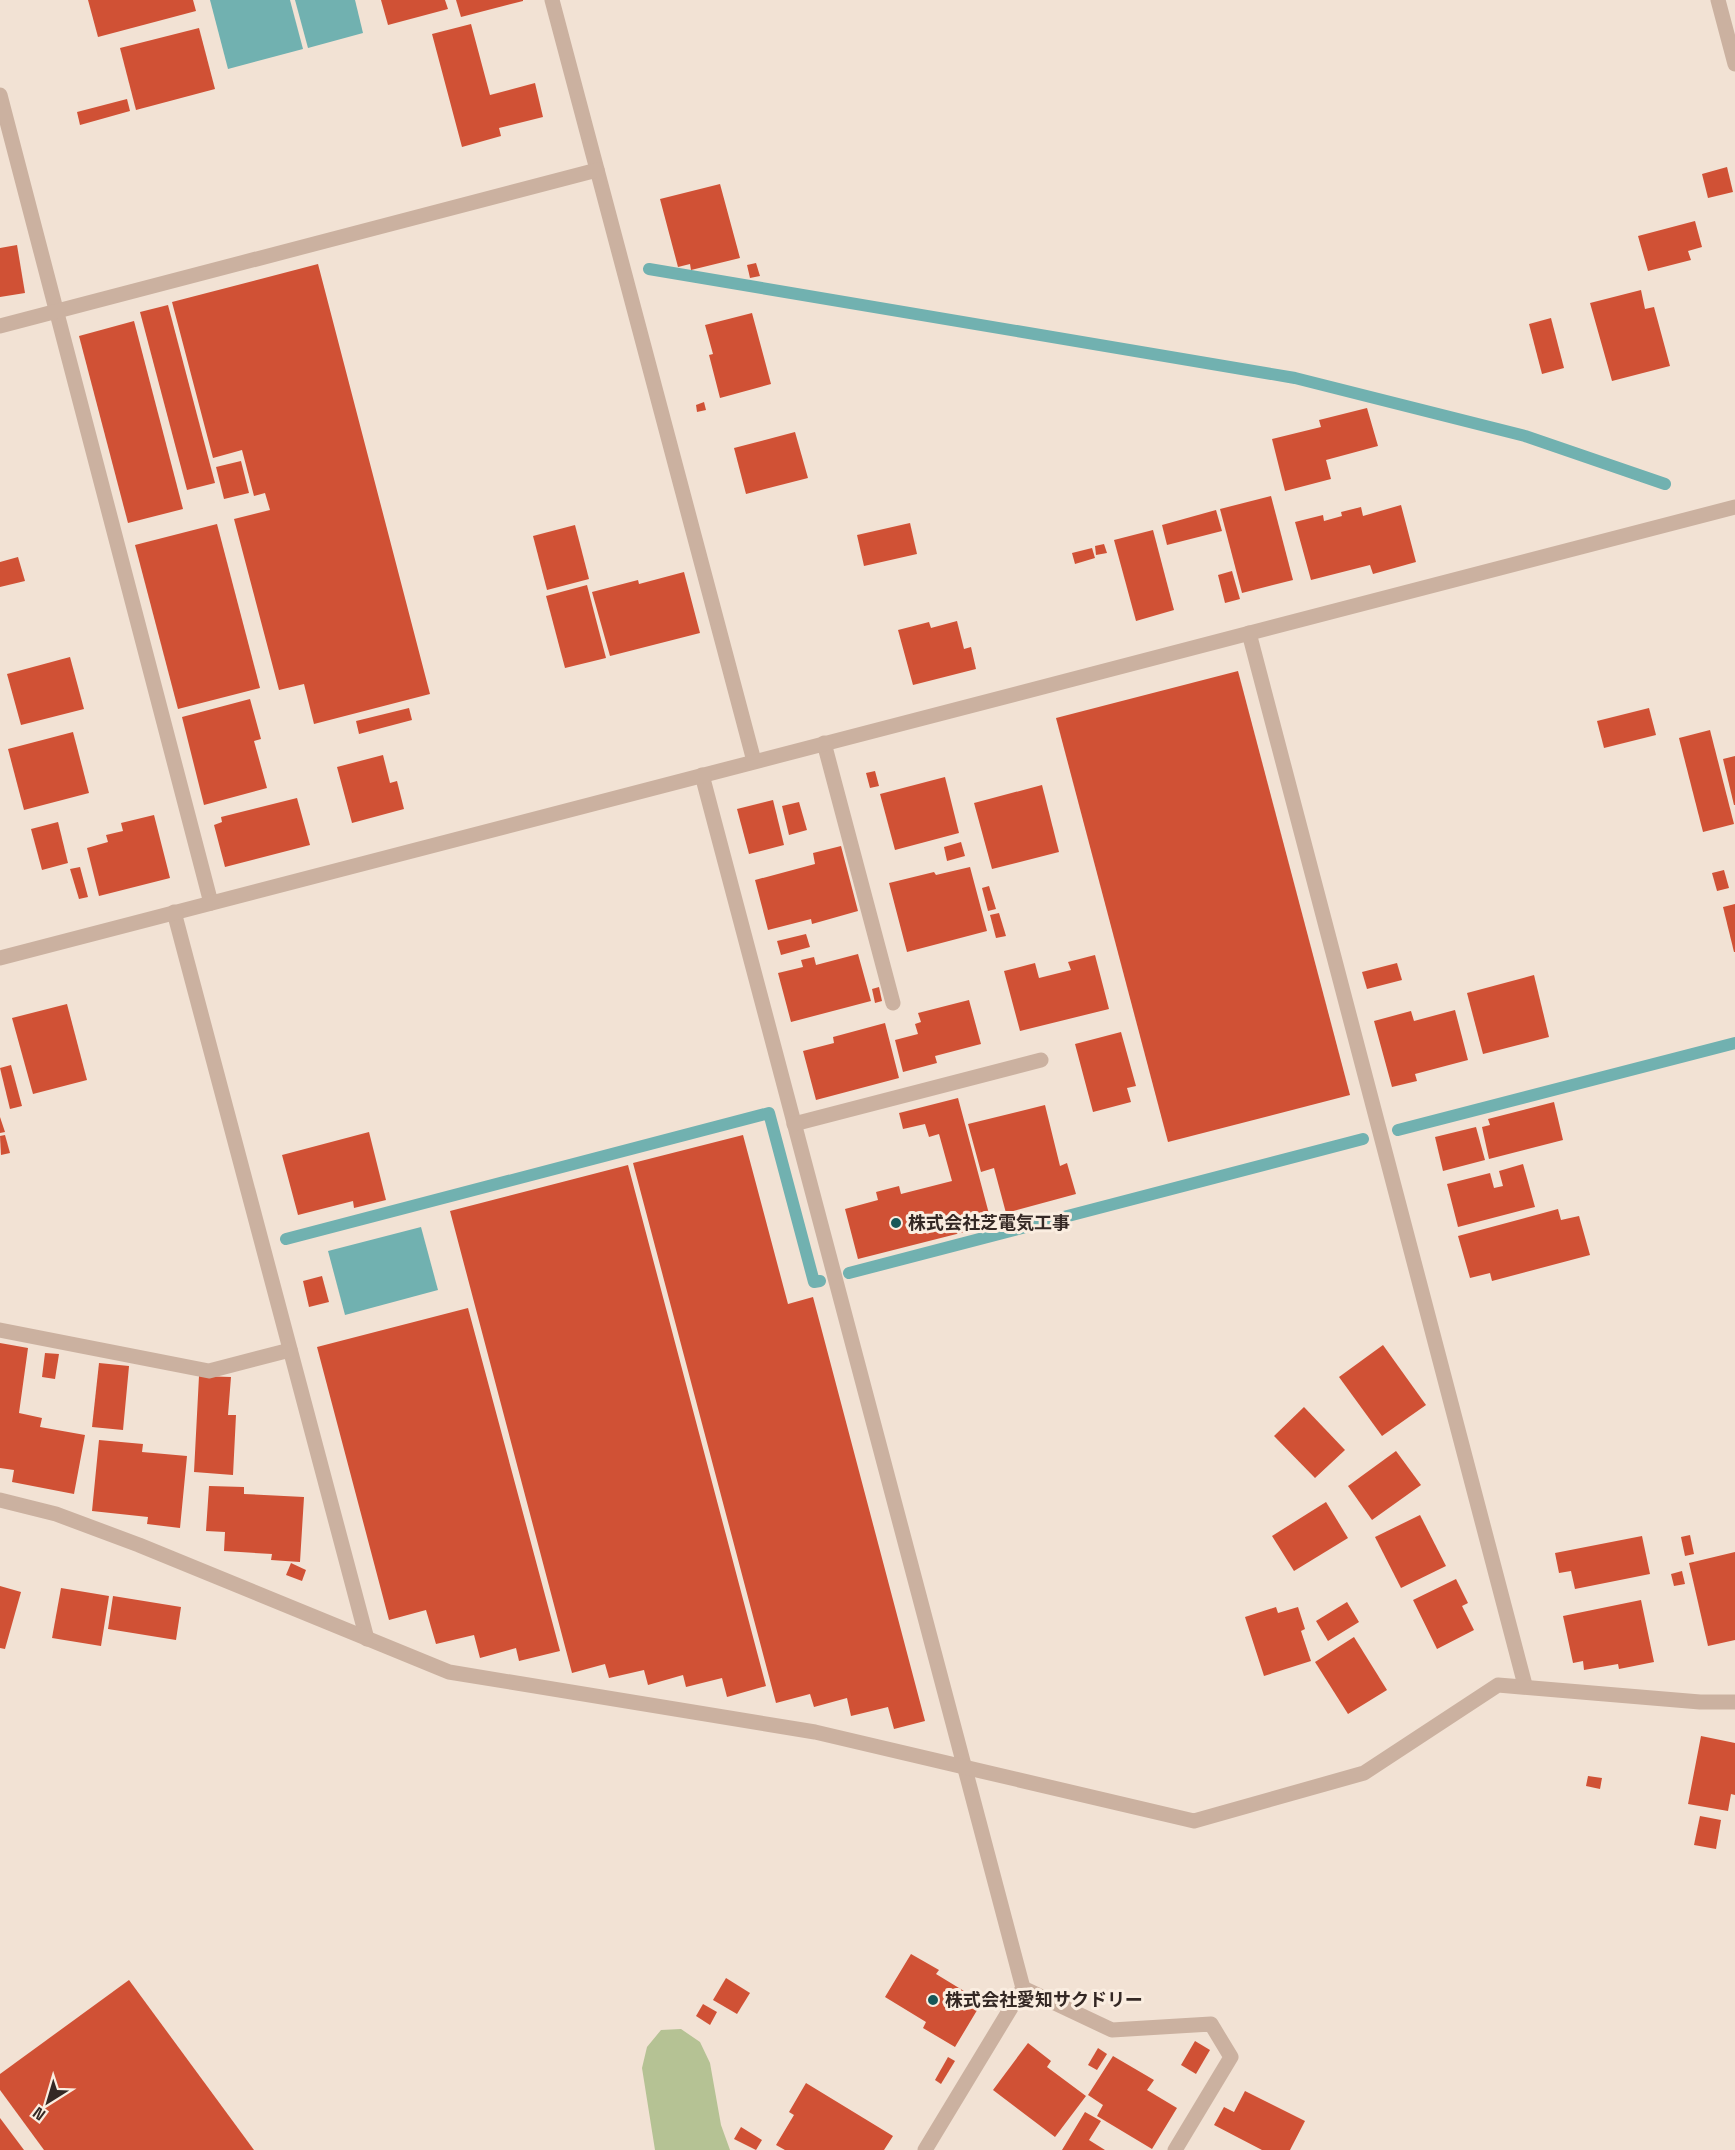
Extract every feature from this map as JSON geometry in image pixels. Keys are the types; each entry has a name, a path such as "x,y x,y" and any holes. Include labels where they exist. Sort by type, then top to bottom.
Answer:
{"street":[{"path":"552,0 754,761"},
{"path":"1718,0 1735,64"},
{"path":"0,95 211,903"},
{"path":"0,326 597,170"},
{"path":"0,957 1735,507"},
{"path":"1249,633 1525,1685"},
{"path":"824,743 892,1003"},
{"path":"702,775 1023,1988 925,2150"},
{"path":"174,912 367,1639"},
{"path":"794,1124 1041,1060"},
{"path":"0,1330 209,1371 291,1350"},
{"path":"0,1500 56,1514 140,1545 449,1672 815,1732 1194,1821 1364,1773 1498,1684 1700,1702 1735,1702"},
{"path":"1023,1988 1112,2030 1211,2024 1231,2057 1175,2150"}],"green space":[{"path":"681,2029 700,2042 710,2063 721,2125 730,2150 655,2150 642,2068 647,2047 661,2030"}],"water":[{"path":"210,0 290,0 303,49 228,69"},
{"path":"295,0 355,0 363,33 308,48"},
{"path":"421,1227 438,1290 345,1315 328,1251"}],"building":[{"path":"88,0 193,0 196,11 98,37"},
{"path":"381,0 445,0 448,9 388,25"},
{"path":"456,0 523,0 523,1 461,17"},
{"path":"471,24 490,95 535,83 543,117 499,128 501,136 462,147 432,34"},
{"path":"199,28 215,89 136,110 120,48"},
{"path":"127,99 130,111 80,125 77,112"},
{"path":"1727,167 1733,192 1708,198 1702,174"},
{"path":"720,184 740,258 691,270 690,264 678,267 660,199"},
{"path":"1695,221 1702,247 1688,251 1691,260 1648,271 1638,236"},
{"path":"17,245 25,293 0,297 0,248"},
{"path":"756,263 760,276 750,278 747,265"},
{"path":"318,264 430,694 314,724 304,684 279,690 234,519 270,510 265,493 254,496 242,450 213,458 172,302"},
{"path":"1641,290 1645,309 1654,307 1670,366 1612,381 1590,303"},
{"path":"168,305 215,483 187,490 140,312"},
{"path":"752,313 771,384 720,398 709,355 713,354 705,325"},
{"path":"1551,318 1564,368 1542,374 1529,324"},
{"path":"134,321 183,509 128,523 79,336"},
{"path":"704,402 706,410 697,412 696,405"},
{"path":"1367,408 1378,446 1326,460 1331,479 1285,491 1272,439 1321,427 1319,420"},
{"path":"795,432 808,478 746,494 734,448"},
{"path":"241,461 249,493 224,499 216,467"},
{"path":"1271,496 1293,580 1242,593 1220,509"},
{"path":"1401,505 1416,562 1373,574 1370,565 1311,580 1295,522 1323,515 1324,521 1342,516 1341,512 1361,507 1363,516"},
{"path":"1216,510 1222,531 1167,545 1162,525"},
{"path":"910,523 917,554 864,566 857,535"},
{"path":"217,524 260,688 178,709 135,545"},
{"path":"575,525 589,579 547,590 533,536"},
{"path":"1153,530 1174,610 1136,621 1114,540"},
{"path":"1104,544 1107,553 1096,555 1095,546"},
{"path":"1092,548 1095,558 1075,564 1072,553"},
{"path":"18,557 25,581 0,587 0,562"},
{"path":"1232,571 1240,599 1225,603 1218,575"},
{"path":"684,572 700,633 610,656 592,592 638,580 639,584"},
{"path":"587,585 606,658 565,668 546,596"},
{"path":"957,621 964,649 971,647 976,669 913,685 898,630 929,622 931,628"},
{"path":"70,657 84,709 21,725 7,674"},
{"path":"1238,671 1350,1095 1168,1142 1056,718"},
{"path":"250,699 261,739 254,741 267,788 204,805 182,717"},
{"path":"409,708 412,720 359,734 356,721"},
{"path":"1649,708 1656,735 1604,748 1597,721"},
{"path":"1710,730 1734,824 1703,832 1679,738"},
{"path":"73,732 89,793 24,810 8,749"},
{"path":"383,755 390,783 397,781 404,809 352,823 337,767"},
{"path":"1735,756 1735,805 1734,805 1723,759"},
{"path":"875,771 879,786 870,788 866,773"},
{"path":"945,777 959,833 895,850 880,794"},
{"path":"1042,785 1059,852 992,869 974,803"},
{"path":"297,798 310,845 225,867 214,825 222,822 221,817"},
{"path":"773,800 784,845 749,854 737,809"},
{"path":"799,802 807,830 789,835 782,806"},
{"path":"154,815 170,878 99,896 87,848 108,842 106,835 123,831 121,823"},
{"path":"58,822 68,863 42,870 31,829"},
{"path":"961,842 965,856 947,861 944,847"},
{"path":"841,846 858,911 812,924 811,919 768,930 755,880 815,864 813,853"},
{"path":"80,867 88,897 79,899 70,869"},
{"path":"970,867 987,931 907,952 889,883 934,872 936,875"},
{"path":"1724,870 1729,888 1717,891 1712,873"},
{"path":"989,886 996,909 988,911 982,888"},
{"path":"1735,904 1735,952 1734,952 1723,907"},
{"path":"999,913 1006,936 996,938 990,915"},
{"path":"806,934 810,947 781,955 777,941"},
{"path":"858,954 871,1001 791,1022 778,973 803,967 801,960 814,957 816,965"},
{"path":"1095,955 1109,1009 1020,1031 1004,971 1035,963 1039,978 1071,970 1068,962"},
{"path":"1397,963 1402,980 1367,989 1362,972"},
{"path":"1534,975 1549,1037 1483,1054 1467,993"},
{"path":"879,987 882,1001 875,1003 872,989"},
{"path":"969,1000 981,1044 935,1056 937,1063 903,1072 895,1040 918,1034 915,1024 921,1022 918,1013"},
{"path":"67,1004 87,1080 33,1094 12,1018"},
{"path":"1455,1010 1468,1060 1415,1074 1417,1081 1392,1087 1374,1021 1411,1011 1414,1021"},
{"path":"885,1023 899,1078 816,1100 803,1051 834,1043 833,1037"},
{"path":"1121,1032 1136,1086 1127,1088 1131,1102 1093,1112 1075,1044"},
{"path":"11,1065 22,1106 10,1109 0,1068"},
{"path":"958,1098 992,1225 858,1259 845,1209 878,1200 876,1192 899,1186 901,1194 952,1181 939,1134 929,1137 925,1124 903,1129 899,1113"},
{"path":"1554,1102 1563,1140 1489,1159 1482,1127 1490,1125 1488,1119"},
{"path":"1045,1105 1060,1166 1067,1163 1076,1194 1006,1213 994,1168 981,1172 968,1124"},
{"path":"0,1117 5,1132 0,1133"},
{"path":"1476,1127 1485,1160 1443,1171 1435,1137"},
{"path":"369,1132 386,1200 354,1208 353,1201 298,1215 282,1155"},
{"path":"5,1135 10,1153 1,1155 0,1136"},
{"path":"743,1135 788,1304 813,1297 925,1721 894,1729 888,1707 851,1716 847,1698 814,1707 810,1694 776,1703 633,1163"},
{"path":"1523,1164 1535,1207 1458,1227 1447,1184 1490,1173 1494,1188 1503,1186 1499,1171"},
{"path":"628,1165 766,1686 727,1697 722,1678 686,1687 683,1675 648,1685 644,1670 609,1678 605,1664 572,1673 450,1211"},
{"path":"1558,1209 1561,1220 1579,1216 1590,1255 1492,1281 1490,1273 1470,1278 1458,1236"},
{"path":"322,1276 329,1302 309,1307 303,1281"},
{"path":"468,1308 560,1651 519,1661 516,1648 480,1658 474,1635 436,1644 426,1610 389,1620 317,1347"},
{"path":"0,1343 28,1348 19,1413 42,1418 40,1427 85,1435 74,1494 12,1482 14,1470 0,1468"},
{"path":"1383,1345 1426,1405 1382,1436 1339,1377"},
{"path":"45,1353 59,1354 55,1379 42,1377"},
{"path":"99,1363 129,1366 123,1430 92,1427"},
{"path":"199,1376 231,1377 228,1415 236,1415 233,1475 194,1472"},
{"path":"1304,1407 1345,1450 1315,1478 1274,1436"},
{"path":"99,1440 143,1444 142,1452 187,1456 180,1528 147,1524 148,1517 92,1511"},
{"path":"1396,1451 1421,1485 1372,1520 1348,1486"},
{"path":"209,1486 244,1487 244,1494 304,1497 300,1562 271,1560 272,1554 224,1551 225,1532 206,1531"},
{"path":"1326,1502 1348,1538 1294,1571 1272,1536"},
{"path":"1420,1515 1446,1566 1401,1588 1375,1537"},
{"path":"1690,1535 1694,1554 1685,1556 1681,1537"},
{"path":"1642,1536 1650,1574 1575,1589 1571,1571 1559,1573 1555,1553"},
{"path":"1735,1552 1735,1640 1708,1646 1689,1563"},
{"path":"291,1563 306,1570 302,1581 286,1575"},
{"path":"1682,1571 1685,1584 1674,1586 1671,1574"},
{"path":"1456,1579 1468,1603 1462,1606 1474,1630 1437,1649 1413,1600"},
{"path":"0,1586 21,1592 5,1649 0,1648"},
{"path":"61,1588 109,1596 101,1646 52,1638"},
{"path":"113,1596 181,1607 176,1640 108,1629"},
{"path":"1641,1600 1654,1662 1619,1669 1618,1664 1584,1670 1583,1661 1573,1663 1563,1616"},
{"path":"1347,1602 1359,1622 1328,1641 1316,1621"},
{"path":"1276,1607 1278,1613 1298,1607 1305,1629 1301,1631 1311,1661 1264,1676 1245,1617"},
{"path":"1354,1637 1387,1690 1348,1714 1315,1662"},
{"path":"1701,1736 1735,1743 1735,1795 1731,1794 1728,1811 1688,1804"},
{"path":"1588,1776 1602,1778 1600,1789 1586,1786"},
{"path":"1700,1816 1721,1820 1716,1849 1694,1845"},
{"path":"911,1954 939,1970 936,1974 982,2002 955,2047 923,2028 926,2022 885,1997"},
{"path":"726,1978 750,1993 737,2014 713,2000"},
{"path":"129,1980 254,2150 44,2150 0,2090 0,2074"},
{"path":"703,2004 717,2012 710,2025 696,2016"},
{"path":"1195,2041 1210,2050 1196,2074 1181,2065"},
{"path":"1028,2043 1051,2061 1047,2067 1086,2096 1055,2137 993,2090"},
{"path":"1098,2048 1107,2054 1097,2070 1088,2065"},
{"path":"1113,2056 1154,2080 1147,2090 1177,2108 1152,2149 1097,2116 1103,2105 1088,2095"},
{"path":"948,2057 955,2061 941,2084 935,2080"},
{"path":"806,2083 893,2136 884,2150 785,2150 776,2145 794,2115 789,2112"},
{"path":"1245,2091 1305,2121 1290,2150 1262,2150 1214,2125 1224,2107 1234,2112"},
{"path":"1085,2112 1101,2121 1089,2140 1105,2150 1062,2150"},
{"path":"0,2118 24,2150 0,2150"},
{"path":"741,2127 762,2140 756,2150 734,2139"}],"waterway":[{"path":"649,269 1295,378 1525,436 1665,484"},
{"path":"1398,1130 1735,1043"},
{"path":"286,1239 769,1113 814,1282 820,1281"},
{"path":"849,1273 1363,1139"}],"place":[{"name":"株式会社芝電気工事","path":"896,1223"},
{"name":"株式会社愛知サクドリー","path":"933,2000"}]}
